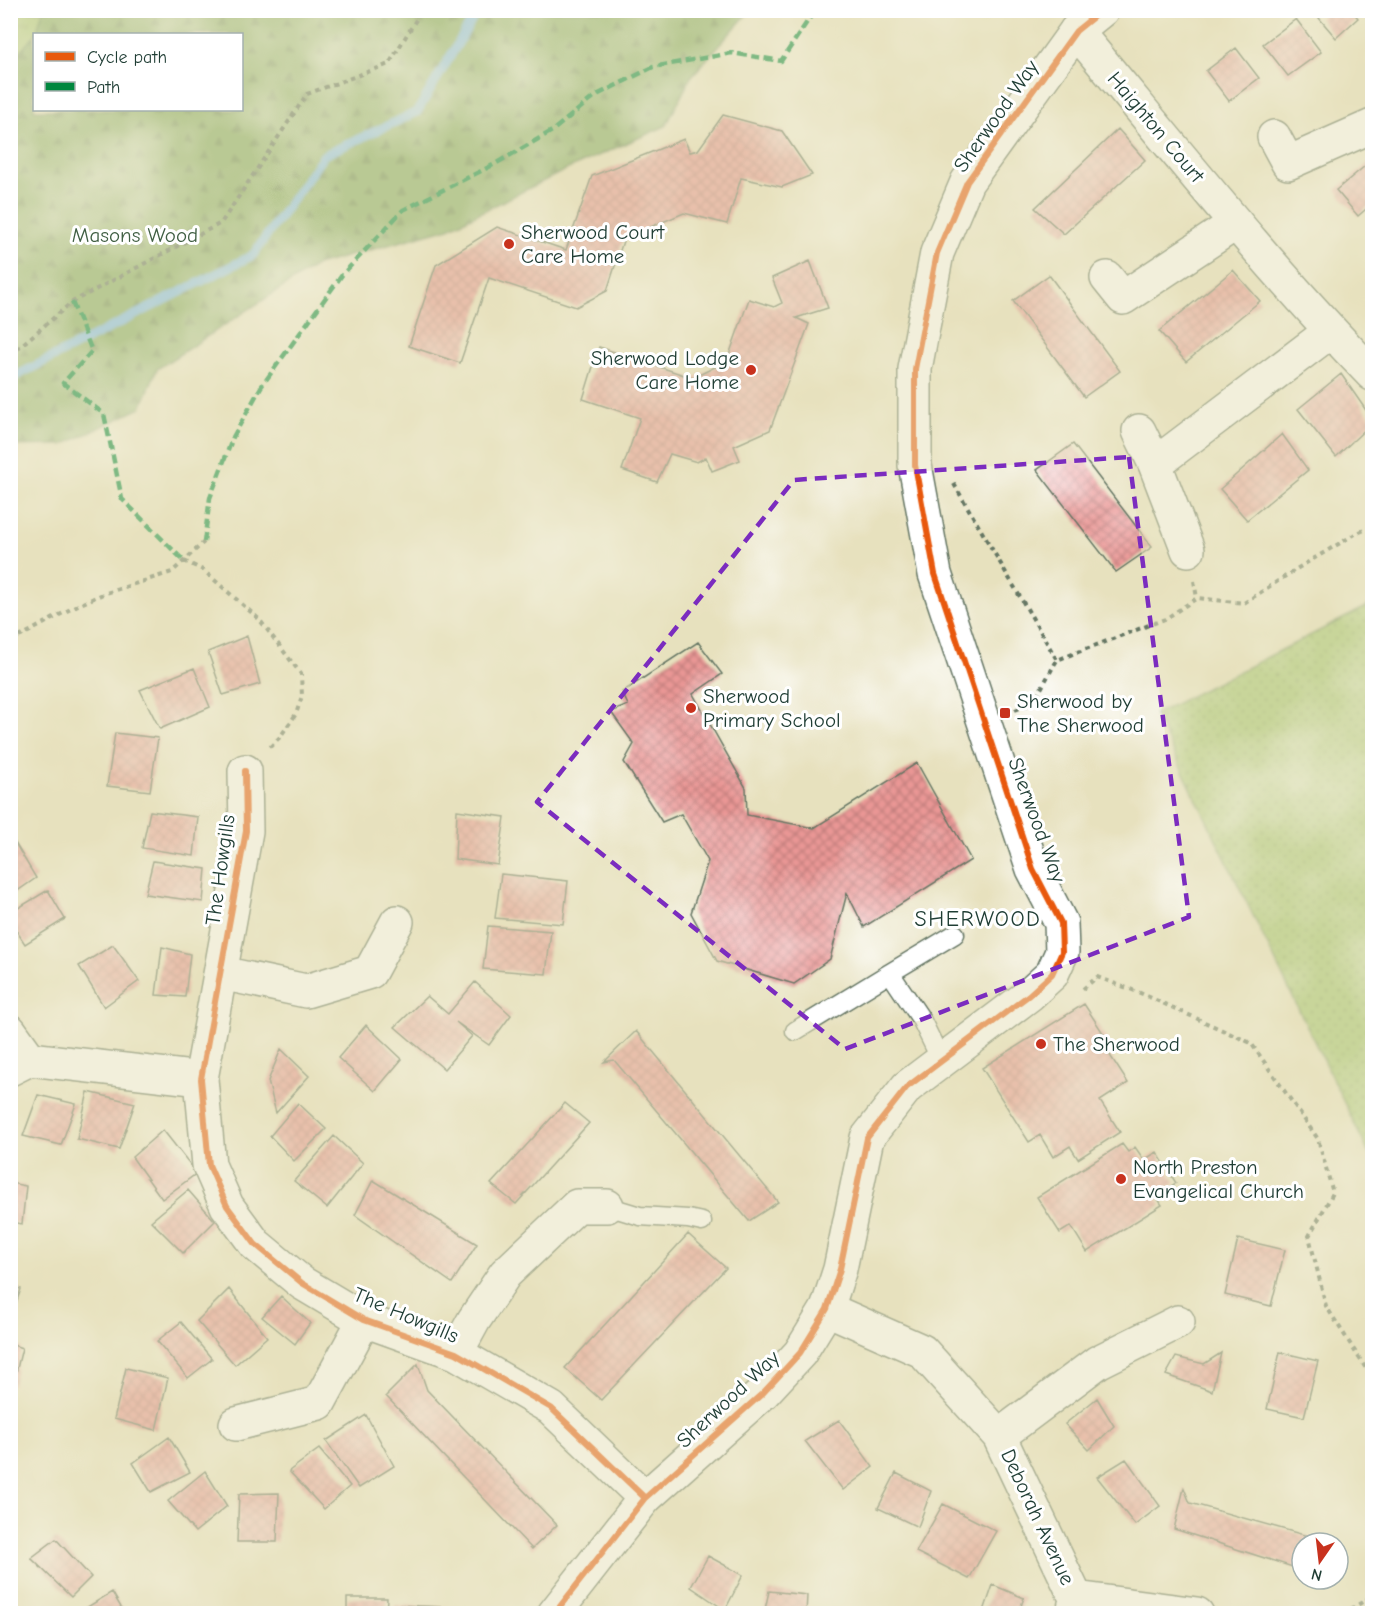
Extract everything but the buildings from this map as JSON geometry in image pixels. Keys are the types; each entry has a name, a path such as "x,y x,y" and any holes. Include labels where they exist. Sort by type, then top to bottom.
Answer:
{"street":[{"name":"Sherwood Way","path":"554,1614 645,1497 763,1393 800,1353 827,1309 840,1269 867,1138 907,1087 1029,995 1052,974 1062,952 1061,923 1033,868 935,574 915,465 915,369 937,253 967,182 1076,31 1102,10"},
{"name":"Haighton Court","path":"1076,31 1236,223 1331,332 1372,374"},
{"path":"1274,137 1287,163 1372,126"},
{"path":"1107,279 1123,298 1236,223"},
{"path":"1155,464 1331,332"},
{"path":"1139,431 1155,464 1188,550"},
{"name":"The Howgills","path":"245,771 246,831 201,1079 209,1165 227,1206 255,1244 303,1283 364,1320 456,1353 551,1408 645,1497"},
{"path":"220,973 306,991 370,972 397,922"},
{"path":"10,1031 20,1064 201,1079"},
{"name":"The Howgills","path":"456,1353 474,1320 505,1274 577,1206 608,1206"},
{"name":"Deborah Avenue","path":"827,1309 922,1351 999,1436 1074,1606 1197,1614"},
{"name":"The Howgills","path":"236,1424 319,1403 364,1320"},
{"name":"Deborah Avenue","path":"999,1436 1098,1362 1178,1322"}],"lane":[{"path":"795,1031 955,934"},
{"path":"890,973 921,1019 941,1060"},
{"path":"608,1206 640,1216 702,1222"}],"path":[{"path":"10,355 72,302 221,223 307,94 389,64 422,10"},
{"path":"951,479 1057,660"},
{"path":"985,723 1033,703 1057,660 1165,619 1197,598 1244,603 1298,568 1357,533 1372,527"},
{"path":"10,639 21,636 103,594 172,572 204,542"},
{"path":"184,561 203,570 259,619 301,675 302,696 296,714 280,737 245,771"},
{"path":"1052,974 1083,989 1097,977 1118,984 1251,1043 1318,1139 1333,1193 1310,1236 1326,1306 1372,1378"},
{"path":"1343,1614 1372,1596"}],"highlighted area":[{"path":"1129,457 1189,917 845,1049 537,802 794,480"}],"green space":[{"name":"Masons Wood","path":"43,10 750,11 691,77 666,126 568,169 449,228 317,265 157,369 141,408 63,445 11,446 11,62 33,37 33,111 243,111 243,33 36,33"},
{"path":"11,11 43,11 38,32 33,33 33,38 11,62"},
{"path":"1372,604 1372,1160 1155,714"}],"waterway":[{"path":"10,379 253,255 324,155 417,112 478,10"}],"marked path":[{"path":"204,542 210,498 233,437 261,387 342,275 403,210 495,164 552,131 595,96 653,67 732,53 781,61 815,10"},
{"path":"72,302 92,351 63,383 104,414 122,499 184,561"}],"cycle path":[{"path":"554,1614 645,1498 763,1393 800,1353 827,1309 840,1269 867,1138 907,1087 1029,995 1052,974 1062,952 1061,923 1033,869 935,574 915,465 915,369 937,253 967,182 1076,31 1102,10"},
{"path":"245,771 246,831 201,1079 209,1165 227,1206 255,1244 302,1283 364,1320 456,1353 551,1408 645,1498"}],"place":[{"name":"Sherwood Court Care Home","path":"509,244"},
{"name":"Sherwood Lodge Care Home","path":"751,370"},
{"name":"Sherwood Primary School","path":"691,708"},
{"name":"Sherwood by The Sherwood","path":"1005,713"},
{"name":"The Sherwood","path":"1041,1044"},
{"name":"North Preston Evangelical Church","path":"1121,1179"}],"district":[{"name":"SHERWOOD","path":"978,918"}]}
